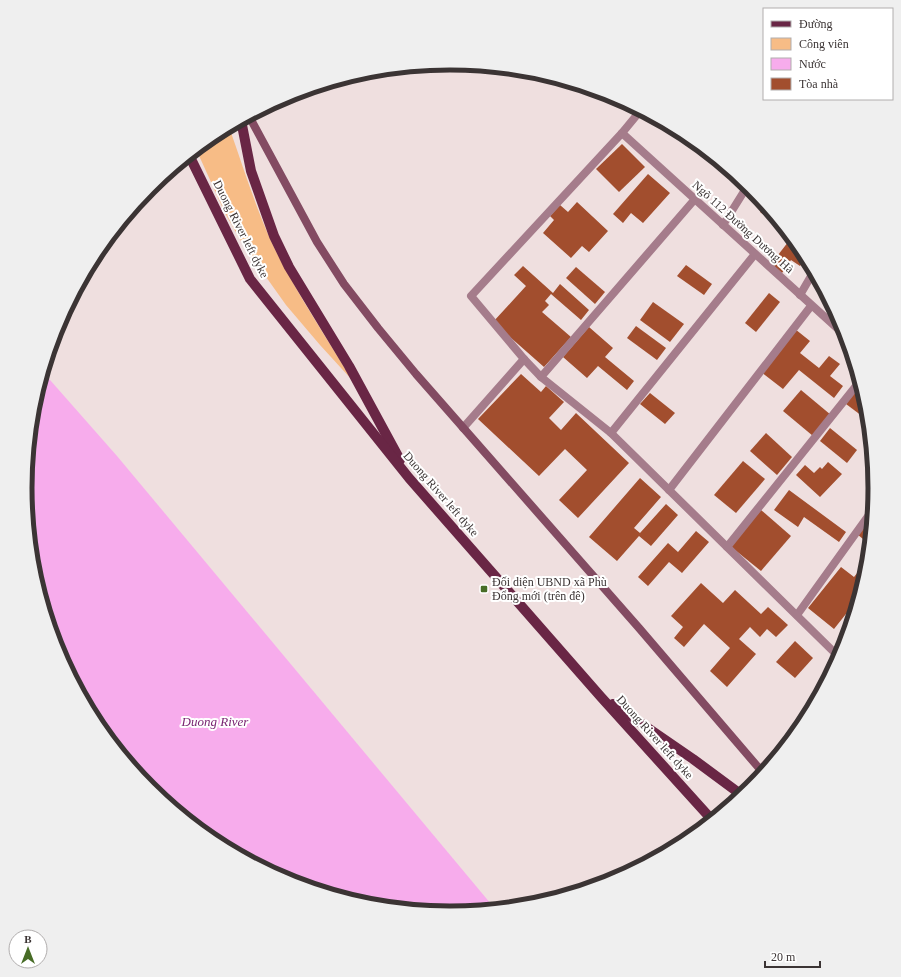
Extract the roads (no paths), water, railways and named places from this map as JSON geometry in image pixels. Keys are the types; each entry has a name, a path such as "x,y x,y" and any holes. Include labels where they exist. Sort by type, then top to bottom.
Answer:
{"main road":[{"path":"242,125 250,171 274,236 289,267 348,366 409,478"},
{"name":"Duong River left dyke","path":"191,160 250,279 409,478 601,697 710,817"},
{"path":"601,697 693,759 738,792"}],"street":[{"path":"638,114 622,133 471,296 541,377 611,433 835,653"},
{"path":"251,120 317,242 344,284 378,328 416,374 639,628 760,769"},
{"name":"Ngõ 112 Đường Dương Hà","path":"622,133 837,329"},
{"path":"723,225 744,191"},
{"path":"541,377 695,199"},
{"path":"611,433 755,254"},
{"path":"800,295 811,276"},
{"path":"669,490 811,306"},
{"path":"463,428 524,359"},
{"path":"728,547 856,386"},
{"path":"797,615 868,516"}],"water":[{"name":"Duong River","path":"47,377 117,456 491,905 450,907 396,903 342,893 290,875 241,851 196,821 155,784 118,743 88,698 75,674 54,623 40,570 33,516 32,488 36,434"}],"place":[{"name":"Đối diện UBND xã Phù Đổng mới (trên đê)","path":"484,589"}]}
